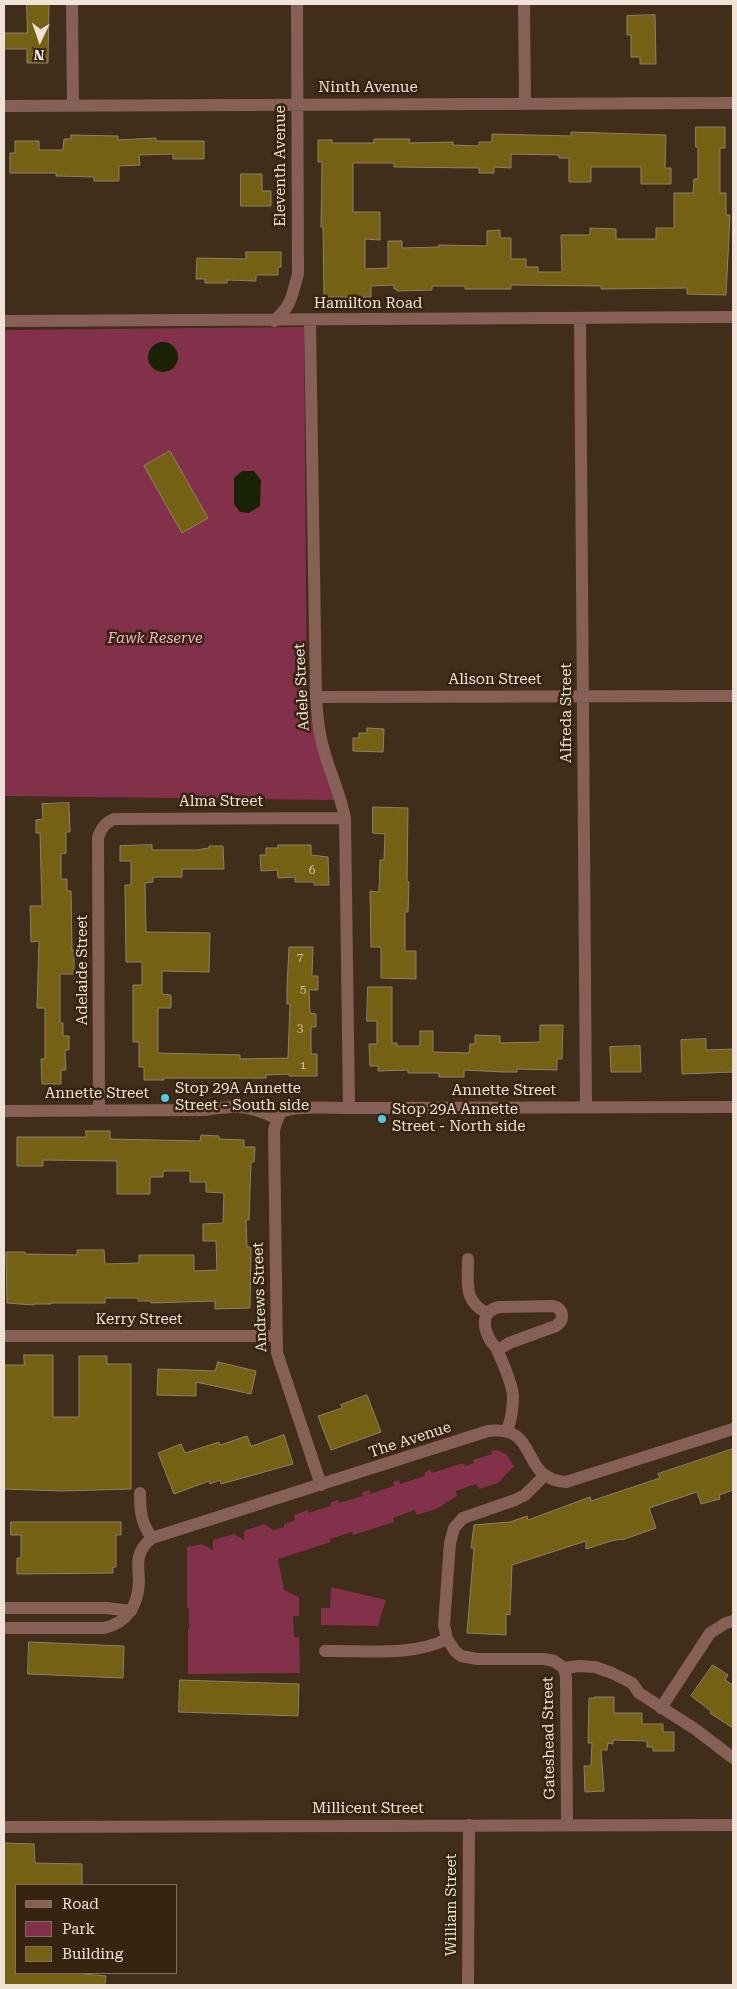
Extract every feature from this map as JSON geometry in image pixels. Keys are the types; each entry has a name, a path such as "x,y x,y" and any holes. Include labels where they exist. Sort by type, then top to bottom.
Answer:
{"street":[{"path":"72,4 73,105"},
{"name":"Eleventh Avenue","path":"274,321 286,310 291,301 298,274 297,4"},
{"path":"524,4 525,103"},
{"name":"Ninth Avenue","path":"4,106 733,103"},
{"name":"Hamilton Road","path":"4,321 274,321 733,316"},
{"name":"Alfreda Street","path":"580,318 586,1107"},
{"name":"Adele Street","path":"310,320 317,720 322,745 342,802 345,818 349,1108"},
{"name":"Alison Street","path":"316,697 733,696"},
{"name":"Alma Street","path":"101,830 107,822 114,819 345,818"},
{"name":"Adelaide Street","path":"99,1110 98,838 101,830"},
{"name":"Annette Street","path":"4,1111 205,1110 229,1106 256,1108 276,1124 283,1112 294,1109 733,1107"},
{"name":"Andrews Street","path":"276,1124 275,1336 277,1353 321,1485"},
{"path":"468,1259 469,1297 480,1309 487,1313"},
{"path":"498,1350 509,1343 560,1324 562,1311 553,1306 492,1308 487,1313 485,1321 490,1341 498,1350 513,1396 507,1431 520,1438 534,1463 544,1476 557,1482 578,1479 733,1429"},
{"name":"Kerry Street","path":"4,1336 275,1336"},
{"name":"The Avenue","path":"152,1538 488,1431 507,1431"},
{"path":"325,1651 409,1650 432,1646 447,1639 444,1625 450,1543 454,1528 463,1518 525,1495 544,1476"},
{"path":"4,1628 104,1628 117,1625 131,1611 136,1601 139,1585 139,1558 145,1544 152,1538 143,1526 140,1513 140,1493"},
{"path":"4,1608 107,1608 131,1611"},
{"path":"661,1708 710,1634 721,1626 733,1621"},
{"name":"Gateshead Street","path":"447,1639 455,1651 468,1658 544,1659 554,1661 564,1668 566,1677 567,1825"},
{"path":"564,1668 579,1666 595,1667 612,1673 632,1684 639,1693 695,1729 733,1758"},
{"name":"William Street","path":"468,1985 469,1825"},
{"name":"Millicent Street","path":"4,1827 733,1825"}],"green space":[{"name":"Fawk Reserve","path":"304,327 307,700 316,740 335,800 4,796 4,330"},
{"path":"497,1450 507,1455 514,1466 498,1483 479,1489 476,1484 456,1491 457,1496 436,1509 417,1515 415,1510 393,1518 394,1522 353,1535 352,1532 330,1539 331,1542 278,1559 284,1590 299,1597 299,1616 293,1616 294,1637 299,1637 300,1673 188,1674 189,1608 187,1608 187,1547 202,1544 213,1550 213,1540 234,1534 244,1540 244,1531 264,1524 273,1530 284,1527 284,1524 295,1520 294,1515 308,1510 308,1513 331,1506 331,1502 338,1500 339,1503 363,1496 362,1492 369,1490 370,1494 394,1486 393,1482 399,1480 400,1484 425,1476 424,1473 430,1470 432,1473 463,1463 465,1466 474,1463 473,1460 492,1454 491,1451"},
{"path":"331,1587 386,1600 378,1626 321,1625 321,1608 330,1608"}],"shaded area":[{"path":"163,342 174,346 178,357 174,368 163,372 152,368 148,357 152,346"},
{"path":"242,471 254,471 261,480 260,506 249,513 240,512 234,504 234,478"}],"building":[{"path":"27,4 49,4 48,63 27,63 27,49 4,49 4,33 27,33"},
{"path":"655,15 656,64 640,64 640,57 631,57 631,35 627,35 627,16"},
{"path":"696,127 725,127 725,148 720,148 720,193 726,193 726,215 730,215 726,295 687,294 687,288 601,289 601,286 511,285 511,289 465,289 465,286 432,286 432,290 397,291 397,289 394,289 394,285 371,286 371,297 324,297 323,227 321,227 322,162 318,162 318,140 332,140 332,143 374,143 374,139 410,139 409,143 453,142 453,145 479,146 479,142 492,142 492,134 571,136 571,132 666,135 665,168 671,168 671,184 641,184 641,167 591,167 591,182 569,182 569,158 559,158 559,155 511,154 511,168 494,167 494,173 479,173 479,168 394,167 394,163 353,163 353,212 380,212 380,240 365,239 365,269 388,268 388,241 402,241 402,248 439,247 439,245 487,246 487,231 500,230 500,238 511,238 511,259 526,259 526,267 538,267 538,272 562,272 561,235 590,235 590,228 616,229 616,239 656,239 656,228 674,228 674,193 693,193 694,179 698,179"},
{"path":"71,135 118,136 118,140 156,138 156,141 204,141 204,159 173,159 173,154 139,155 140,165 119,166 119,181 94,181 94,177 56,176 56,173 10,173 10,153 15,153 15,141 39,141 39,150 63,150 64,139 71,139"},
{"path":"241,174 262,174 262,191 271,191 271,206 241,206"},
{"path":"246,252 281,252 281,267 278,267 278,275 256,275 256,281 227,280 227,283 205,283 205,279 196,279 197,258 246,259"},
{"path":"170,451 208,518 182,533 144,466"},
{"path":"367,728 384,729 383,752 353,751 353,738 359,738 359,733 367,733"},
{"path":"69,803 70,832 66,832 66,853 61,854 61,879 67,879 67,891 71,891 74,974 60,974 60,1023 63,1023 63,1036 69,1036 69,1050 65,1050 66,1070 61,1070 61,1084 42,1084 41,1059 45,1059 45,1008 37,1008 39,941 31,942 30,906 42,906 40,833 36,833 36,820 43,819 42,804"},
{"path":"373,807 408,808 407,881 409,882 408,912 405,912 405,951 416,951 416,979 381,978 381,947 371,947 370,891 379,892 380,860 384,860 385,834 373,833"},
{"path":"152,845 152,850 197,850 209,848 209,846 223,846 224,869 182,869 182,877 153,877 153,882 145,883 146,932 210,933 209,972 162,971 162,994 171,995 171,1008 158,1008 158,1053 240,1055 240,1059 288,1058 290,1004 287,1004 287,987 289,947 313,947 312,976 318,976 318,990 309,990 310,1013 316,1014 316,1027 311,1027 311,1054 317,1054 317,1076 289,1076 289,1074 266,1075 266,1078 164,1078 164,1080 144,1080 144,1067 139,1067 139,1042 133,1042 133,985 142,985 142,962 126,962 125,885 131,885 131,861 120,861 120,846"},
{"path":"278,845 311,845 311,855 328,857 329,885 314,885 314,882 295,882 295,877 278,878 277,870 261,871 260,855 266,855 266,848 278,848"},
{"path":"368,987 392,987 392,1043 397,1043 397,1046 420,1046 420,1031 433,1031 433,1052 469,1053 470,1044 475,1044 475,1035 500,1036 500,1043 540,1042 540,1025 563,1025 562,1059 557,1059 557,1070 517,1069 517,1072 504,1072 464,1070 464,1077 439,1077 439,1073 408,1073 408,1070 378,1071 378,1066 370,1066 369,1044 377,1044 377,1021 367,1021"},
{"path":"706,1039 706,1050 733,1049 733,1072 682,1074 681,1040"},
{"path":"640,1046 641,1072 611,1072 610,1047"},
{"path":"86,1131 110,1131 110,1139 200,1141 201,1135 219,1136 219,1139 244,1140 244,1147 255,1147 254,1162 251,1162 249,1220 246,1220 247,1247 251,1247 250,1308 215,1309 215,1301 151,1303 150,1301 138,1301 138,1298 105,1298 105,1303 51,1303 34,1305 7,1303 6,1252 77,1255 77,1250 104,1250 105,1264 139,1263 139,1255 194,1255 194,1271 217,1270 216,1241 203,1241 203,1224 223,1223 224,1193 206,1192 206,1182 190,1182 190,1171 163,1171 163,1177 150,1177 150,1194 117,1194 117,1161 43,1160 43,1166 17,1166 17,1137 86,1137"},
{"path":"24,1355 53,1355 53,1417 79,1417 79,1356 107,1356 107,1364 131,1364 131,1489 62,1491 4,1489 4,1365 24,1365"},
{"path":"218,1362 256,1371 251,1394 196,1382 196,1396 157,1395 158,1369 215,1371"},
{"path":"367,1395 381,1432 331,1450 318,1416 342,1408 341,1405"},
{"path":"284,1435 293,1464 221,1484 220,1480 210,1484 209,1481 174,1494 158,1453 181,1444 185,1453 219,1442 220,1445 247,1436 251,1446"},
{"path":"733,1449 733,1490 719,1495 720,1499 701,1504 697,1492 649,1508 656,1528 622,1540 611,1541 586,1549 586,1541 512,1565 510,1615 506,1614 506,1635 467,1633 474,1548 471,1548 474,1525 510,1522 527,1516 528,1520 590,1497 591,1501 660,1478 658,1474"},
{"path":"11,1522 121,1522 121,1535 116,1535 116,1567 113,1567 113,1573 17,1574 17,1558 21,1558 21,1535 11,1535"},
{"path":"29,1642 124,1646 123,1678 28,1674"},
{"path":"713,1665 728,1675 725,1680 733,1685 733,1728 710,1713 711,1711 691,1696"},
{"path":"180,1680 299,1684 298,1716 179,1712"},
{"path":"614,1697 614,1713 642,1713 642,1724 663,1724 663,1732 674,1732 674,1751 653,1751 653,1747 647,1747 647,1741 613,1740 613,1744 608,1743 607,1750 601,1750 604,1791 585,1792 584,1766 591,1766 592,1743 588,1743 589,1698"},
{"path":"4,1843 34,1844 35,1863 82,1864 82,1884 15,1884 15,1974 106,1976 105,1985 4,1985"}],"place":[{"name":"Stop 29A Annette Street - South side","path":"165,1098"},
{"name":"Stop 29A Annette Street - North side","path":"382,1119"}]}
